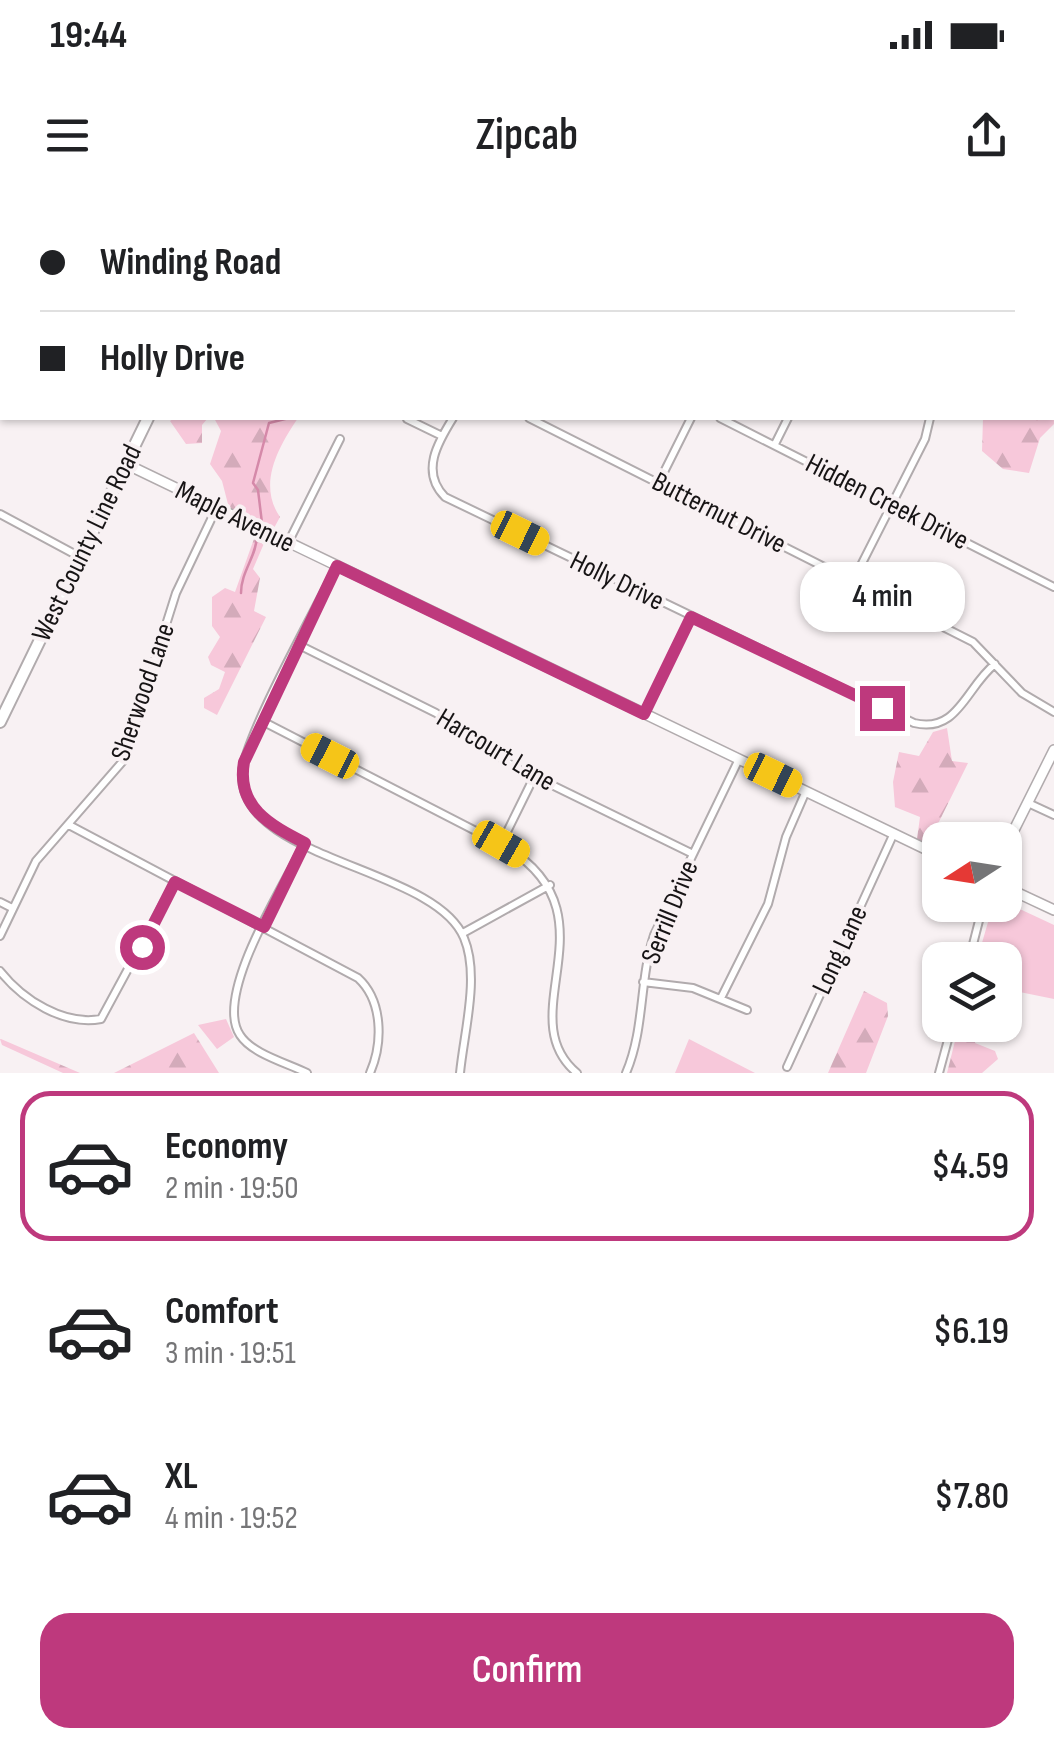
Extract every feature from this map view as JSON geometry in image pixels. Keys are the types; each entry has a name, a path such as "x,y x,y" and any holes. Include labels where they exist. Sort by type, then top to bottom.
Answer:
{"main road":[{"name":"West County Line Road","path":"0,722 147,420"}],"street":[{"path":"409,420 442,436 452,420"},
{"name":"Butternut Drive","path":"533,420 972,642 1022,693 1054,712"},
{"path":"658,482 690,420"},
{"name":"Hidden Creek Drive","path":"724,420 1054,587"},
{"path":"774,444 787,420"},
{"path":"853,581 925,439 930,420"},
{"name":"Holly Drive","path":"442,436 432,470 445,496 691,617 922,724 942,724 954,716 974,682 995,664"},
{"path":"288,543 340,439"},
{"name":"Maple Avenue","path":"126,464 922,847"},
{"name":"Sherwood Lane","path":"0,936 36,861 113,776 130,747 176,593 216,509"},
{"path":"0,514 81,558"},
{"path":"337,566 244,762 247,797 262,819 433,905 463,934 470,970 460,1073"},
{"path":"644,714 691,617"},
{"name":"Harcourt Lane","path":"299,646 436,713 534,777 693,854"},
{"path":"262,722 501,844 535,866 550,885 560,930 552,1032 562,1058 576,1073"},
{"path":"1018,822 1054,750"},
{"name":"Serrill Drive","path":"626,1073 637,1038 643,982 654,935 739,758"},
{"path":"501,844 534,777"},
{"path":"721,998 768,904 786,836 806,791"},
{"path":"1028,802 1054,814"},
{"path":"70,825 353,974 368,987 378,1016 370,1073"},
{"name":"Long Lane","path":"787,1067 894,834"},
{"path":"305,843 234,990 234,1023 252,1046 307,1073"},
{"path":"0,972 35,1002 60,1015 85,1022 102,1019 175,882"},
{"path":"463,934 550,885"},
{"path":"1022,896 1054,910"},
{"path":"0,902 12,908"},
{"path":"643,982 693,988 748,1010"},
{"path":"939,1073 947,1042"}],"green space":[{"path":"206,420 202,425 202,443 186,444 170,421"},
{"path":"215,420 297,420 273,466 270,492 280,517 274,528 229,508 222,481 210,464 221,431"},
{"path":"983,420 1054,420 1040,438 1029,473 1003,469 982,451"},
{"path":"255,536 265,541 253,569 260,578 254,611 266,617 217,715 204,708 204,698 219,689 225,672 211,665 208,657 220,637 212,626 212,597 225,588 235,592"},
{"path":"947,728 952,761 968,763 939,822 922,822 922,841 917,839 920,817 895,807 893,782 899,752 919,756 933,732"},
{"path":"1022,910 1054,925 1054,999 1022,992 1022,942 982,942 988,922 1022,922"},
{"path":"864,991 887,1003 888,1016 866,1073 828,1073"},
{"path":"226,1019 234,1037 217,1049 198,1025"},
{"path":"194,1033 219,1073 114,1073"},
{"path":"0,1039 80,1073 63,1073 2,1045"},
{"path":"689,1039 755,1073 675,1073"},
{"path":"955,1042 975,1042 995,1051 998,1059 982,1073 947,1073"}],"waterway":[{"path":"262,523 258,490 253,483 269,423 281,420"},
{"path":"241,593 257,535"}],"route":[{"path":"142,947 175,882 264,927 305,843 262,819 250,805 242,771 247,752 337,566 644,714 691,617 882,708"}]}
